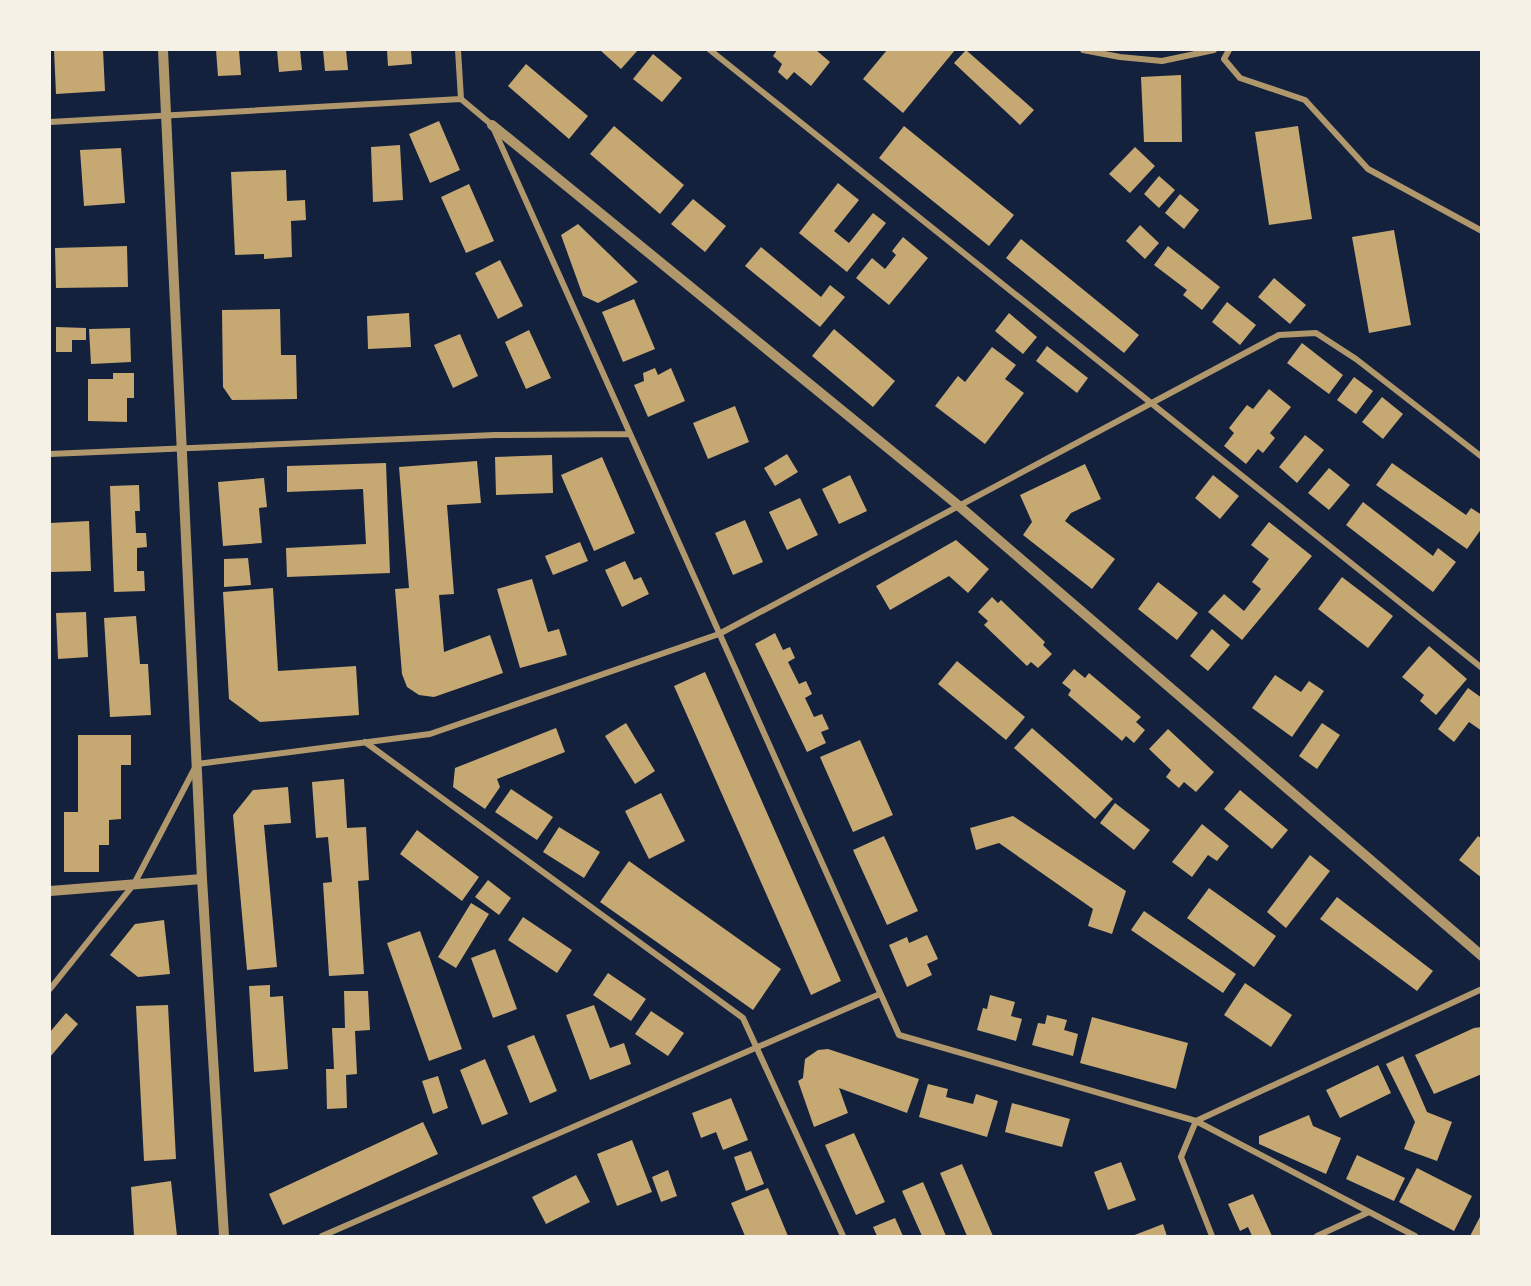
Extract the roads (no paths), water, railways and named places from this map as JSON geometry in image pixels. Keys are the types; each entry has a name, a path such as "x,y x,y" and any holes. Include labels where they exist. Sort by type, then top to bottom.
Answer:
{"street":[{"path":"163,50 202,879 224,1236"},
{"path":"458,50 461,99"},
{"path":"710,50 1482,668"},
{"path":"1083,50 1120,57 1162,61 1214,50"},
{"path":"1229,50 1224,59 1240,78 1305,100 1368,169 1482,231"},
{"path":"50,122 461,99 958,506 1482,956"},
{"path":"492,125 898,1035 1196,1121 1415,1236"},
{"path":"197,764 430,734 719,634 1279,335 1316,333 1356,359 1482,457"},
{"path":"50,454 495,435 630,434"},
{"path":"365,742 743,1018 843,1236"},
{"path":"50,989 134,884 197,764"},
{"path":"50,891 202,879"},
{"path":"1212,1236 1181,1157 1196,1121 1482,989"},
{"path":"322,1236 880,994"},
{"path":"1317,1236 1369,1212"}]}
